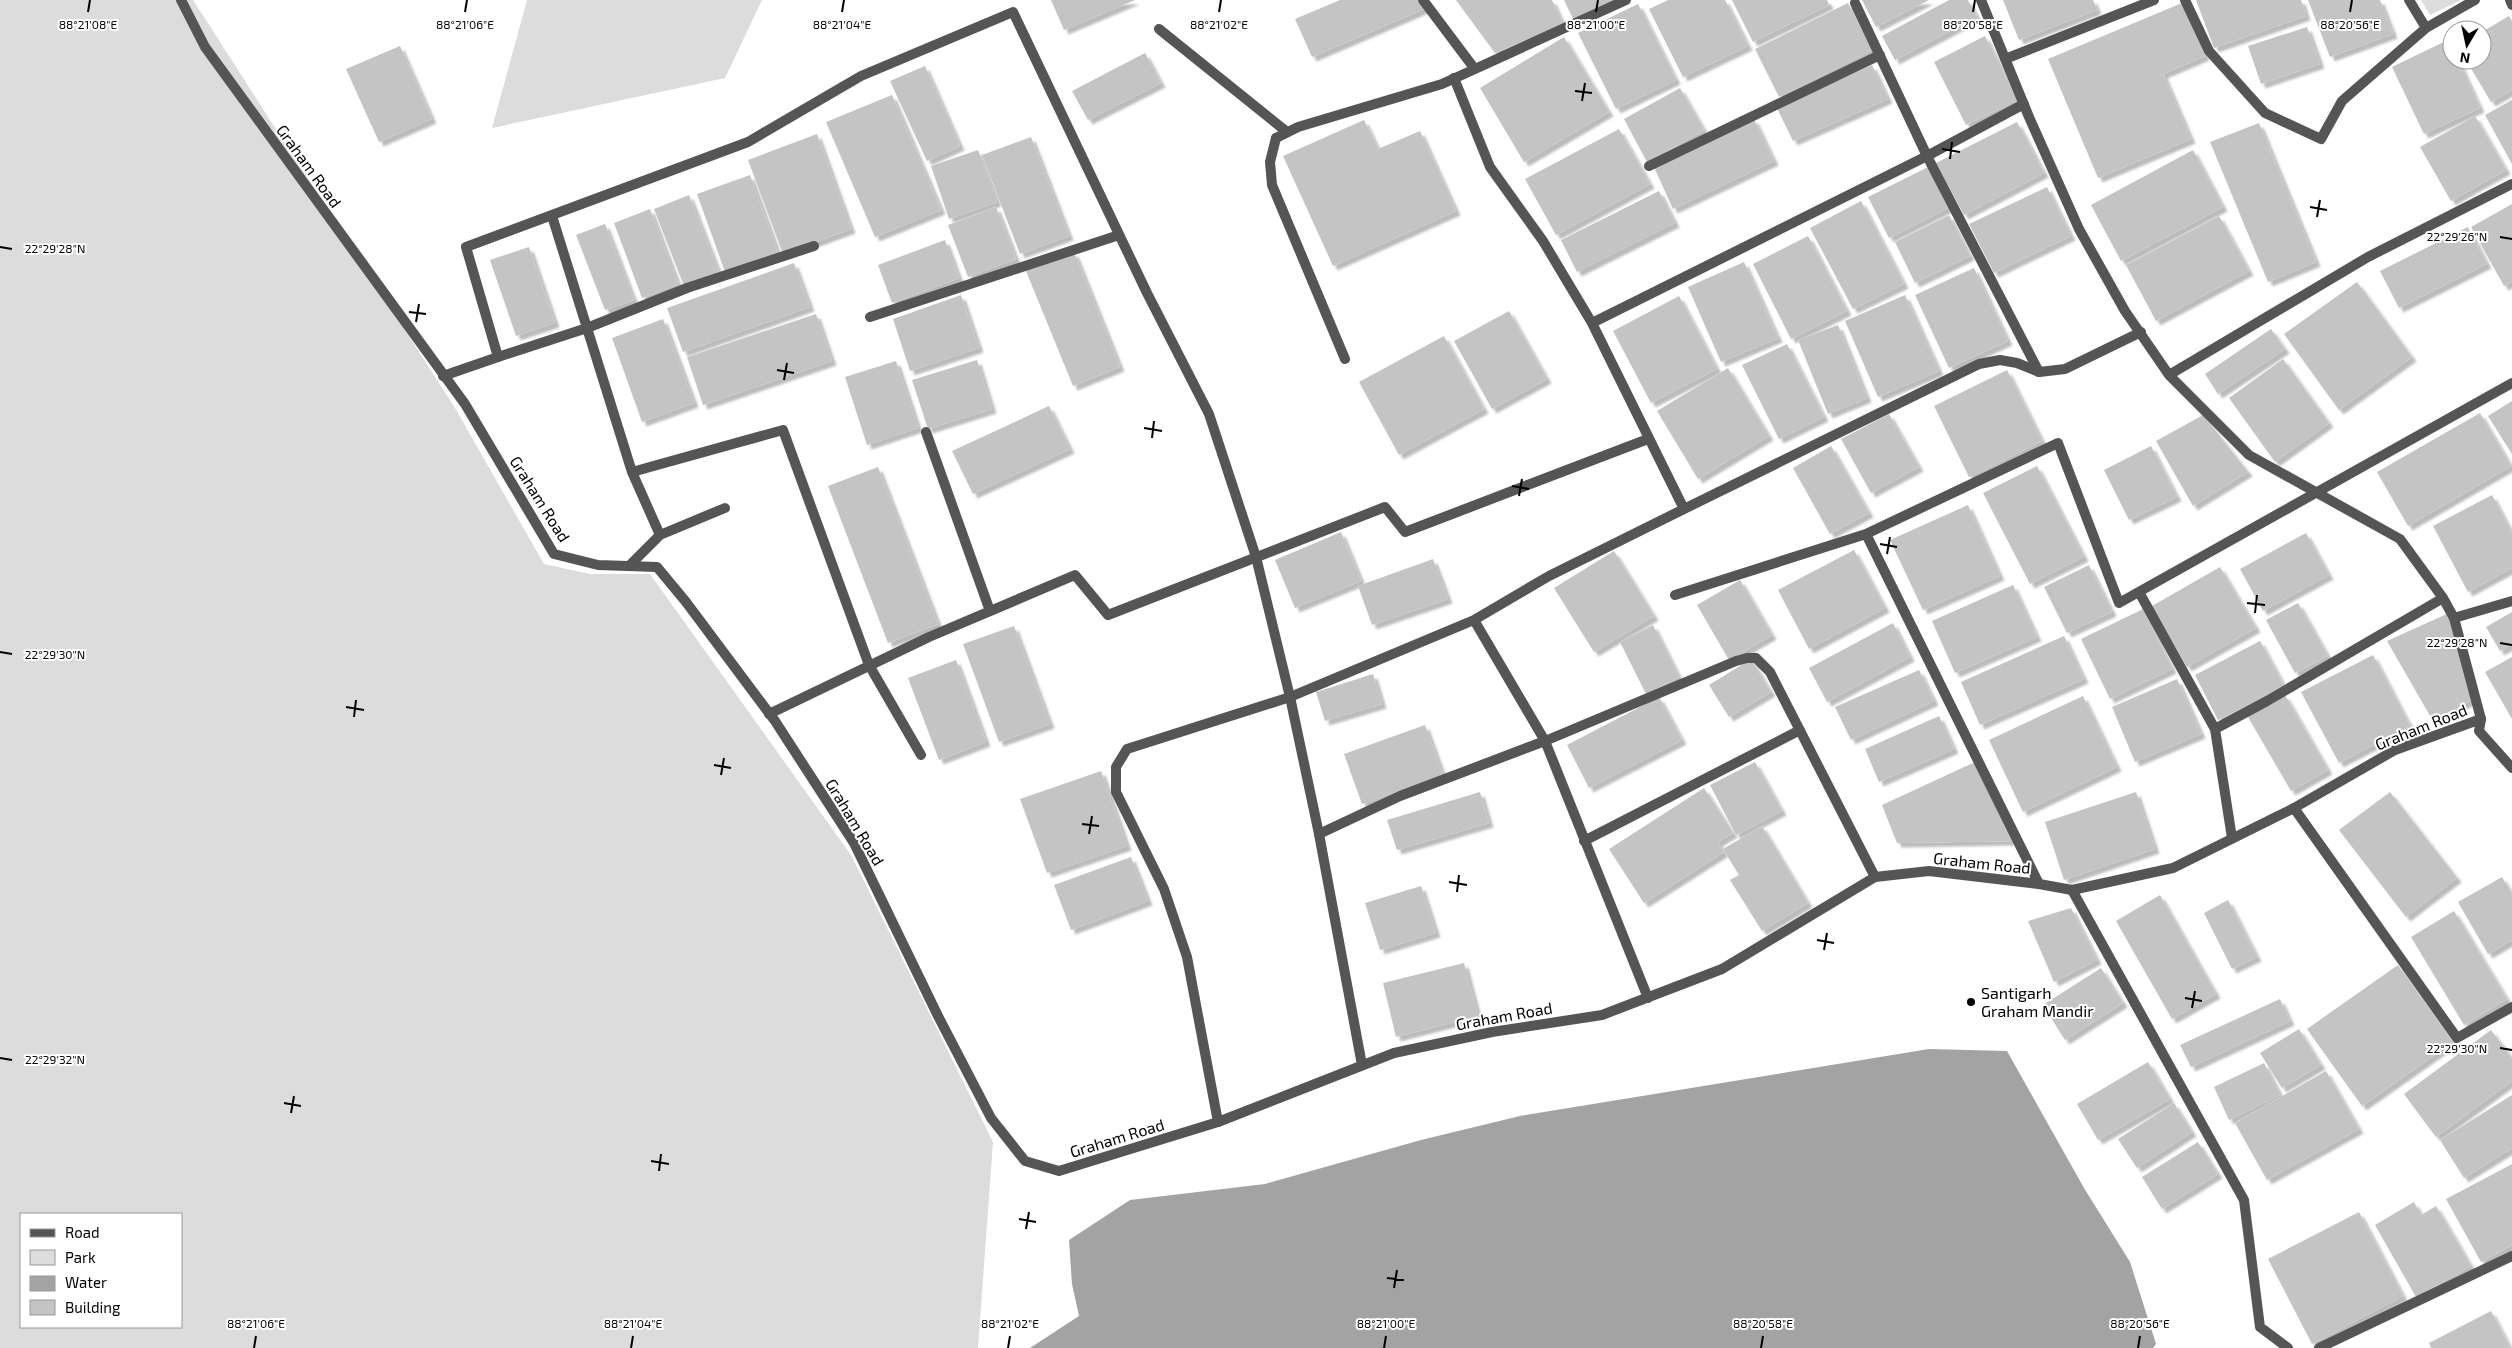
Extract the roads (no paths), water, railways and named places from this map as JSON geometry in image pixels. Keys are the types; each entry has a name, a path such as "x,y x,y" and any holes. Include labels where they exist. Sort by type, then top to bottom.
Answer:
{"street":[{"name":"Graham Road","path":"181,0 204,47 465,404 554,554 598,565 657,567 686,602 769,714 854,843 938,1016 991,1118 1025,1161 1059,1172 1218,1122 1394,1053 1492,1032 1602,1015 1722,969 1875,877 1929,871 2039,884 2072,890 2173,868 2294,808 2395,750 2481,719"},
{"path":"1423,0 1474,68"},
{"path":"1345,359 1272,185 1270,162 1276,138 1287,132 1442,84 1626,0"},
{"path":"1981,0 2079,229 2125,311 2170,375 2249,455 2316,494 2400,539 2443,598 2454,618 2481,719"},
{"path":"2005,59 2154,0"},
{"path":"2185,0 2209,51 2265,113 2322,139 2342,101 2426,28 2475,0"},
{"path":"2409,0 2426,28"},
{"path":"2510,0 2512,4"},
{"path":"1855,3 1928,156 2039,372"},
{"path":"498,357 466,248 748,142 861,76 1013,12 1119,235 1209,414 1256,557 1290,697 1319,834 1362,1066"},
{"path":"1159,30 1287,132"},
{"path":"1649,166 1880,55"},
{"path":"1454,78 1490,167 1543,241 1592,323 1684,509"},
{"path":"1592,323 1928,156 2024,104"},
{"path":"2170,375 2368,257 2512,184"},
{"path":"552,216 632,472 660,535"},
{"path":"870,317 1119,235"},
{"path":"443,376 587,328 687,288 814,246"},
{"path":"1218,1122 1187,958 1164,889 1116,792 1116,767 1127,749 1290,697 1474,620 1550,576 1979,364 2000,360 2018,362 2039,372 2064,369 2141,332"},
{"path":"1675,595 1866,534 2058,443 2119,603 2512,383"},
{"path":"632,472 783,430 869,665 921,755"},
{"path":"926,432 990,611"},
{"path":"769,714 869,665 1075,575 1108,615 1385,507 1405,532 1648,439"},
{"path":"629,566 660,535 725,508"},
{"path":"1866,534 2039,884"},
{"path":"2139,592 2215,729 2232,838"},
{"path":"2215,729 2267,701 2443,598"},
{"path":"2454,618 2512,601"},
{"path":"1474,620 1545,741 1648,998"},
{"path":"1319,834 1400,796 1545,741 1747,658 1756,658 1770,672 1875,877"},
{"name":"Graham Road","path":"2481,719 2479,730 2512,768"},
{"path":"1584,842 1800,730"},
{"path":"2294,808 2457,1038 2512,1007"},
{"path":"2072,890 2244,1200 2260,1327 2288,1348"},
{"path":"2318,1348 2512,1256"}],"water":[{"path":"1929,1049 2007,1051 2084,1188 2130,1262 2156,1344 2153,1348 1030,1348 1079,1316 1072,1284 1069,1240 1130,1200 1265,1184 1421,1140 1520,1116"}],"place":[{"name":"Santigarh Graham Mandir","path":"1971,1002"}]}
